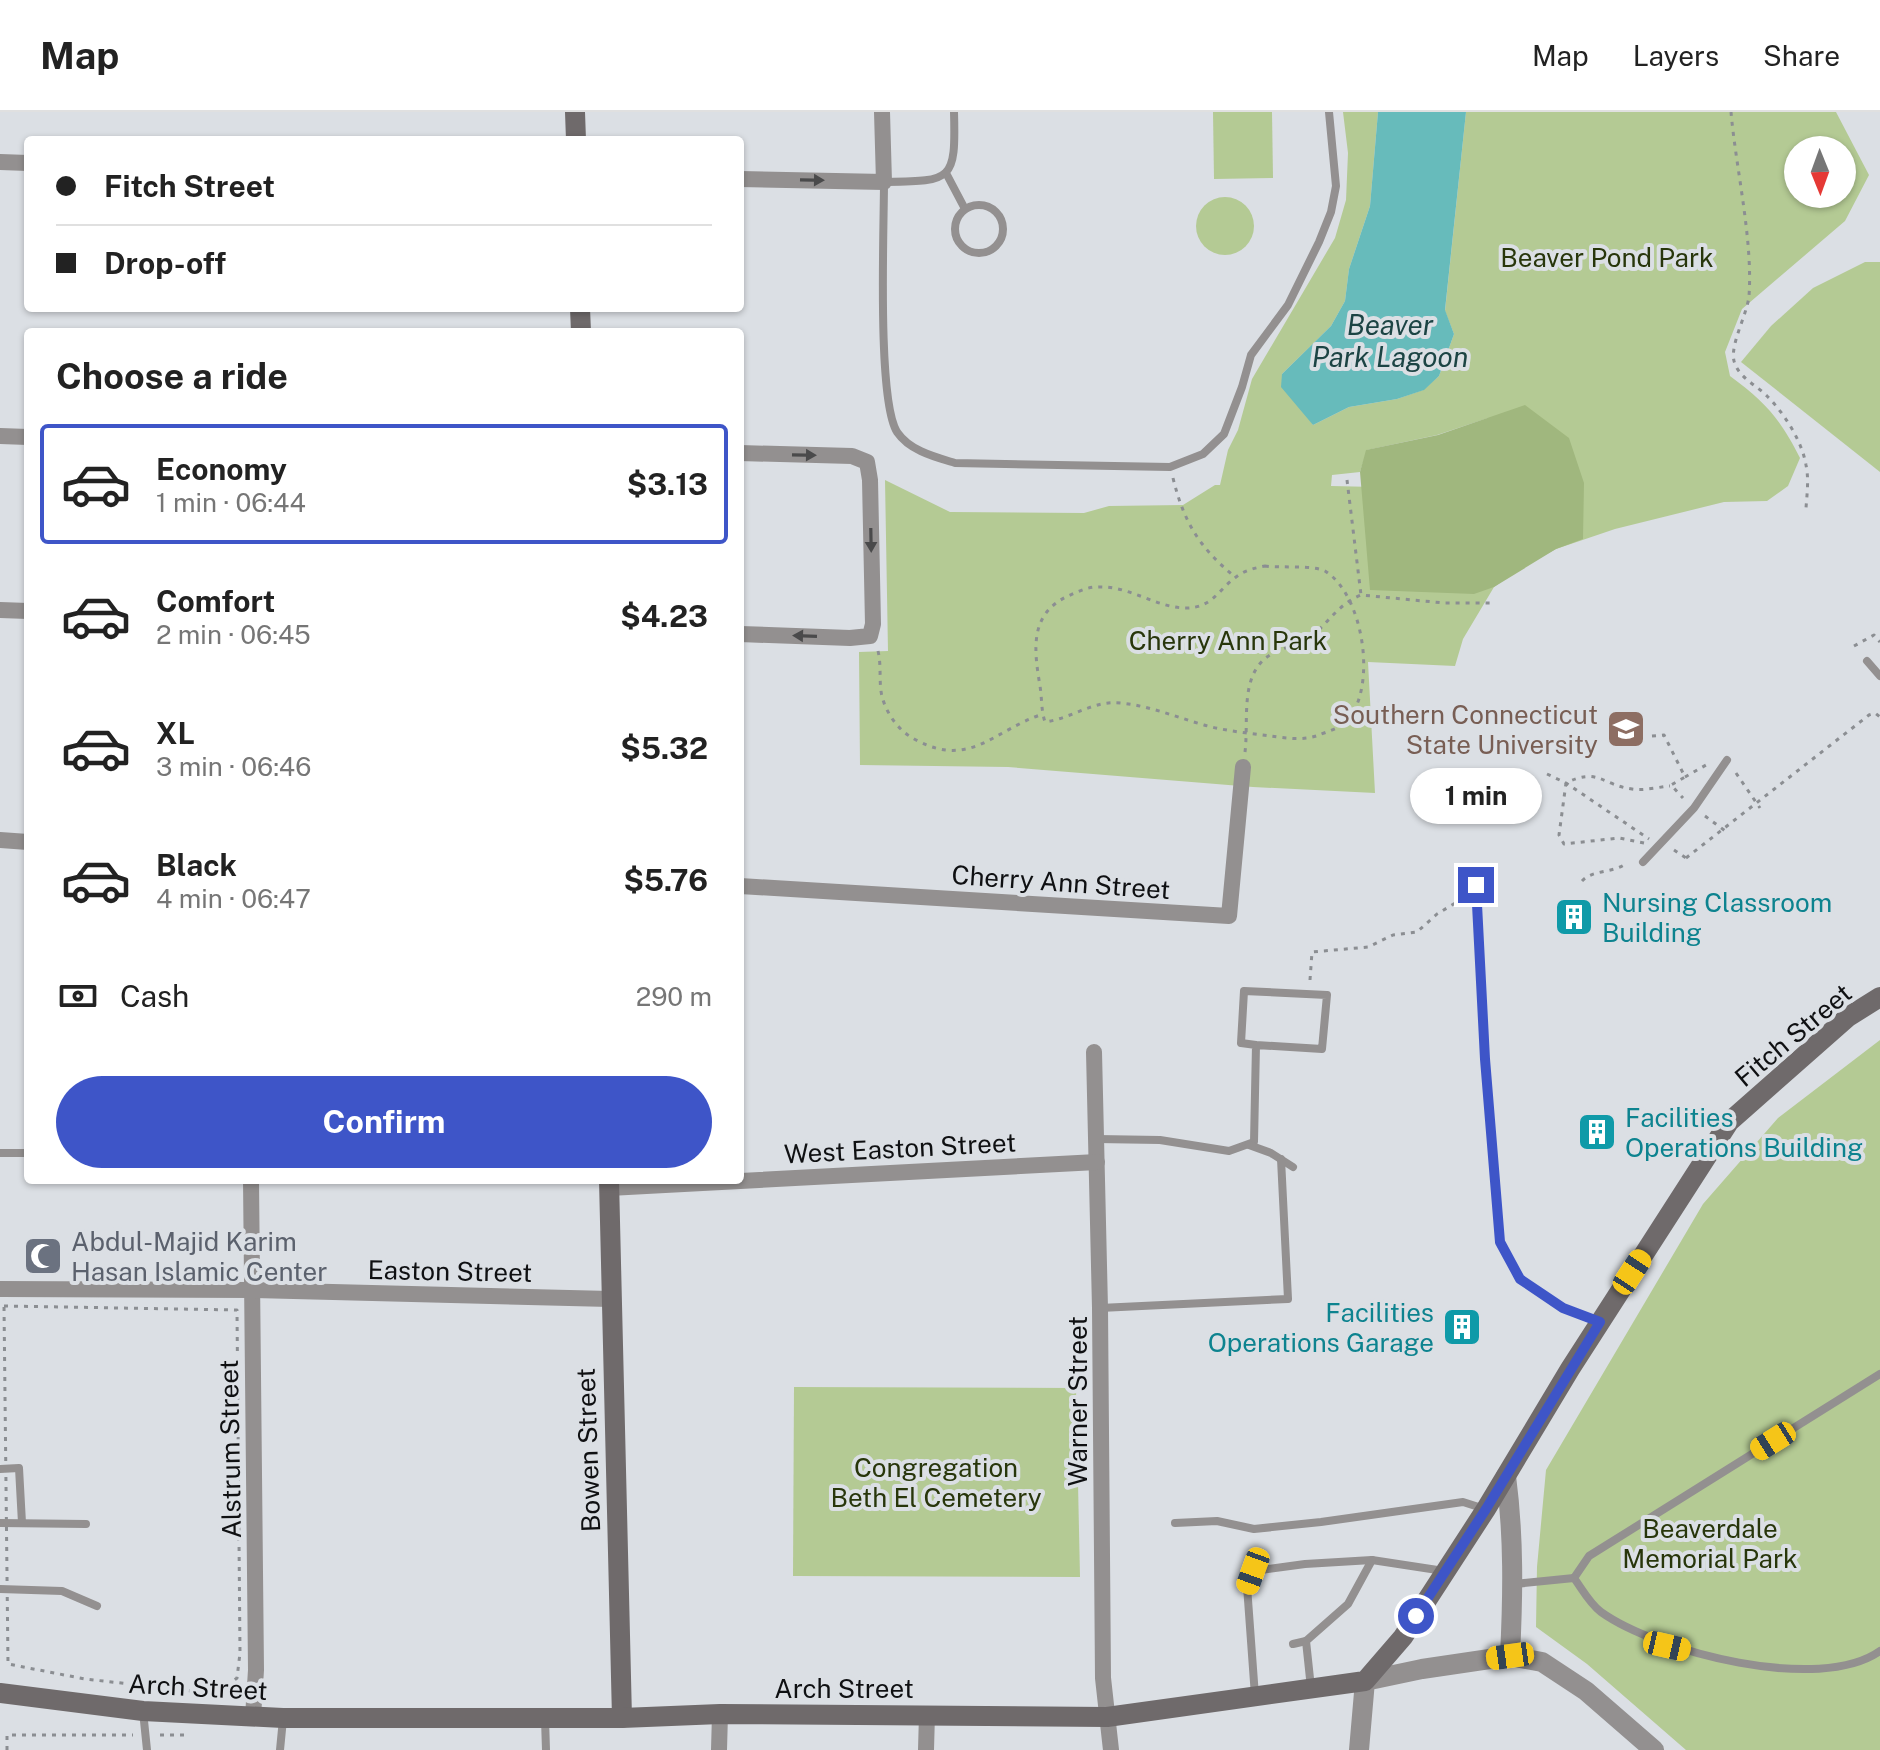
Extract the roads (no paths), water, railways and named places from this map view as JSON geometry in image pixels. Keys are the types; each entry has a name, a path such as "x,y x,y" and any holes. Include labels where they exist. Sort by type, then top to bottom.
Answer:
{"main road":[{"path":"575,112 576,136"},
{"name":"Fitch Street","path":"1365,1681 1403,1637 1729,1122 1848,1017 1880,997"},
{"name":"Bowen Street","path":"609,1184 622,1718"},
{"name":"Arch Street","path":"0,1693 143,1711 283,1718 622,1718 720,1714 1107,1717 1365,1681"}],"street":[{"path":"744,179 884,182 882,112"},
{"path":"0,162 24,163"},
{"path":"0,436 24,437"},
{"path":"744,453 852,456 867,462 873,624 870,636 850,638 744,634"},
{"path":"0,610 24,611"},
{"name":"Cherry Ann Street","path":"744,886 1229,916 1243,767"},
{"path":"0,840 24,842"},
{"name":"Warner Street","path":"1094,1052 1103,1678 1111,1750"},
{"name":"West Easton Street","path":"744,1178 1097,1162"},
{"name":"Alstrum Street","path":"251,1184 256,1654 253,1717"},
{"name":"Easton Street","path":"0,1289 252,1290 610,1299"},
{"path":"1506,1476 1512,1518 1514,1584 1510,1656"},
{"name":"Arch Street","path":"1365,1681 1510,1656 1542,1662 1586,1691 1645,1747"},
{"path":"1359,1750 1365,1681"},
{"path":"719,1750 720,1714"},
{"path":"926,1750 927,1714"}],"lane":[{"path":"954,112 955,158 946,173 928,181 884,182 885,371 889,408 898,432 923,454 955,463 1170,467 1203,454 1224,434 1251,355 1288,305 1319,242 1331,212 1336,186 1329,112"},
{"path":"946,173 965,209"},
{"path":"981,205 1000,217 1003,233 995,247 973,252 961,243 955,229 965,209 981,205"},
{"path":"1867,661 1880,676"},
{"path":"1643,862 1694,808 1727,760"},
{"path":"1476,885 1485,1059 1500,1242 1520,1279 1563,1308 1600,1322"},
{"path":"1244,991 1327,995 1322,1049 1256,1045 1241,1043 1244,991"},
{"path":"1097,1139 1160,1140 1229,1151 1249,1145 1254,1142 1256,1045"},
{"path":"1249,1145 1293,1167"},
{"path":"0,1153 24,1153"},
{"path":"1100,1308 1288,1299 1281,1159"},
{"path":"1574,1578 1589,1556 1880,1374"},
{"path":"2,1469 19,1468 22,1523"},
{"path":"1175,1523 1217,1521 1254,1529 1463,1502 1486,1509"},
{"path":"3,1523 86,1524"},
{"path":"1255,1697 1247,1586 1253,1571 1372,1560 1444,1571"},
{"path":"1293,1644 1306,1641 1348,1604 1372,1560"},
{"path":"1514,1584 1574,1578"},
{"path":"1574,1578 1599,1611 1667,1646 1786,1669 1830,1669 1880,1651"},
{"path":"3,1589 62,1591 97,1606"},
{"path":"1306,1641 1311,1689"},
{"path":"1253,1650 1264,1649"},
{"path":"143,1711 147,1750"},
{"path":"280,1750 283,1718"},
{"path":"545,1718 546,1750"}],"water":[{"name":"Beaver Park Lagoon","path":"1378,112 1466,112 1445,310 1454,334 1439,376 1424,390 1397,399 1349,407 1313,425 1281,387 1282,374 1331,326 1345,301 1349,269 1370,206"}],"place":[{"name":"Southern Connecticut State University","path":"1626,729"},
{"name":"Nursing Classroom Building","path":"1574,917"},
{"name":"Facilities Operations Building","path":"1597,1132"},
{"name":"Abdul-Majid Karim Hasan Islamic Center","path":"43,1256"},
{"name":"Facilities Operations Garage","path":"1462,1327"}],"park label":[{"name":"Beaver Pond Park","path":"1607,257"},
{"name":"Cherry Ann Park","path":"1228,640"},
{"name":"Congregation Beth El Cemetery","path":"936,1482"},
{"name":"Beaverdale Memorial Park","path":"1710,1543"}]}
